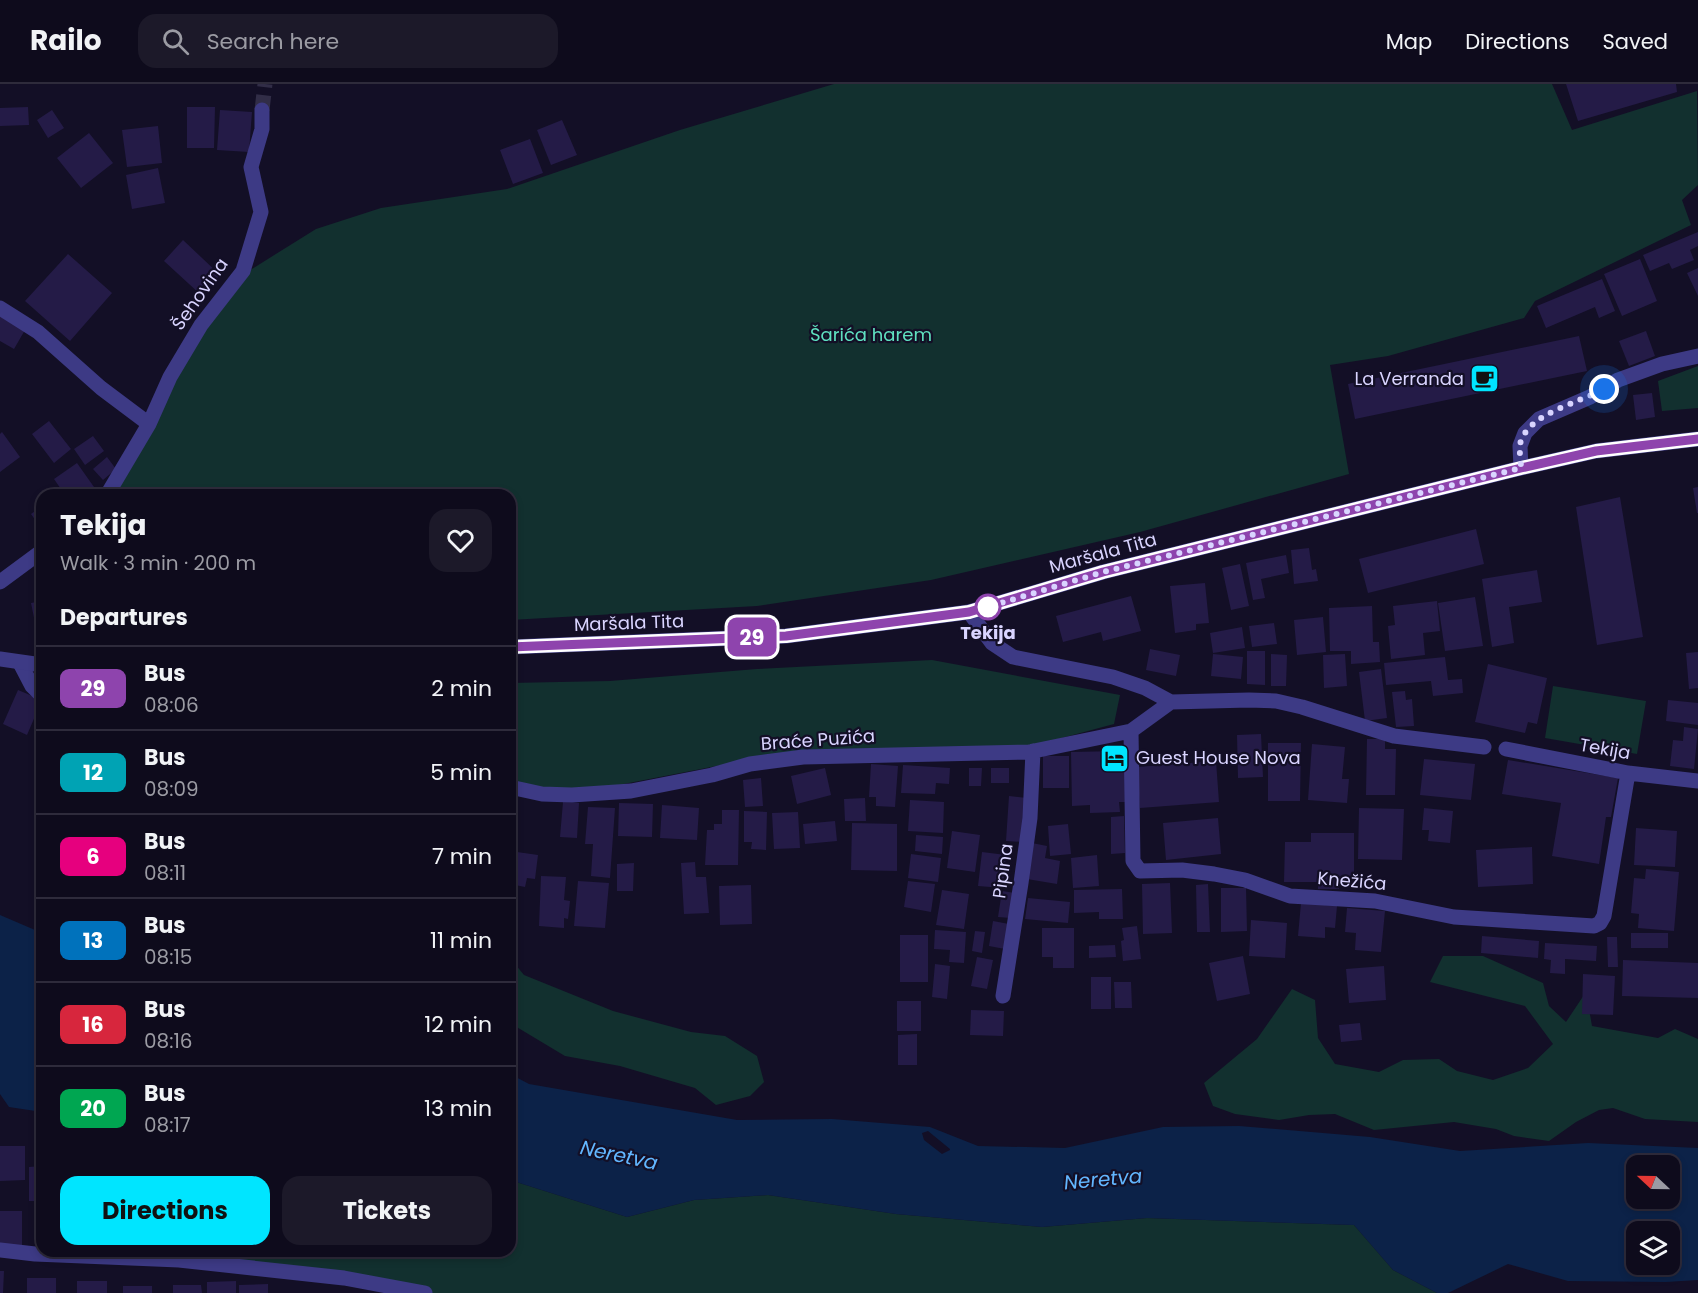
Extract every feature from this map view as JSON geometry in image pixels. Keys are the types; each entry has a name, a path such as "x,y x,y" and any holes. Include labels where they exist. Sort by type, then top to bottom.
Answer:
{"street":[{"name":"Šehovina","path":"110,489 148,424 170,377 201,325 243,271 261,212 251,167 262,129 262,110"},
{"path":"0,308 38,332 101,388 148,424"},
{"path":"1521,468 1520,446 1525,433 1539,419 1590,397 1618,380 1662,364 1698,356"},
{"name":"Maršala Tita","path":"516,647 786,636 969,612 1103,572 1521,468 1596,451 1698,439"},
{"path":"0,582 36,555"},
{"path":"969,612 992,643 1013,657 1113,678 1145,688 1171,702 1276,701 1394,736 1484,747"},
{"path":"0,659 36,664"},
{"path":"21,663 36,690"},
{"path":"1131,731 1171,702"},
{"name":"Braće Puzića","path":"516,788 542,794 572,795 631,791 712,775 750,764 803,757 1033,751 1131,731"},
{"name":"Knežića","path":"1131,731 1133,861 1140,871 1182,870 1214,873 1245,880 1290,896 1375,901 1454,917 1594,926 1600,923 1604,916 1628,773"},
{"name":"Tekija","path":"1506,749 1628,773 1698,781"},
{"name":"Pipina","path":"1002,996 1029,829 1033,751"},
{"path":"0,1250 36,1254"},
{"path":"99,1257 179,1260 343,1286 425,1293"}],"green space":[{"name":"Šarića harem","path":"834,84 1552,84 1572,130 1697,91 1698,185 1682,200 1691,225 1535,301 1524,318 1388,356 1330,365 1349,474 1140,532 931,580 757,606 516,620 516,489 112,489 164,386 247,272 316,229 381,208 507,189 680,130"},
{"path":"1698,366 1698,408 1662,411 1658,381"},
{"path":"932,660 1120,695 1114,724 1028,747 799,750 603,788 547,789 516,781 516,683 610,681 757,669"},
{"path":"1553,686 1646,701 1637,754 1545,738"},
{"path":"1443,956 1483,956 1543,983 1549,1006 1566,1022 1586,992 1592,1026 1658,1038 1675,1029 1698,1039 1698,1122 1645,1119 1613,1108 1599,1110 1576,1122 1549,1141 1514,1136 1496,1129 1454,1122 1374,1130 1335,1114 1279,1120 1235,1114 1213,1106 1204,1083 1257,1039 1292,989 1315,1000 1318,1038 1335,1064 1379,1072 1403,1060 1439,1059 1457,1071 1493,1080 1528,1068 1553,1044 1525,1006 1430,982"},
{"path":"516,965 524,975 613,1011 691,1032 725,1036 757,1056 764,1082 750,1096 716,1105 695,1088 620,1066 565,1056 516,1027"},
{"path":"516,1182 627,1217 694,1200 768,1195 896,1214 1042,1227 1147,1218 1354,1225 1393,1270 1437,1293 420,1293 203,1263 204,1257 516,1257"}],"water":[{"path":"0,915 36,930 36,1111 9,1107 0,1094"},
{"name":"Neretva","path":"516,1077 529,1084 737,1120 832,1119 930,1127 978,1146 1065,1148 1163,1127 1239,1126 1370,1137 1460,1151 1588,1143 1698,1148 1698,1280 1568,1281 1508,1264 1448,1293 1437,1293 1393,1270 1354,1225 1147,1218 1042,1227 896,1214 768,1195 694,1200 627,1217 516,1182","holes":["928,1131 950,1150 942,1154 924,1140 922,1133"]}],"building":[{"path":"1566,84 1676,84 1677,92 1578,121"},
{"path":"28,107 29,125 0,126 0,108"},
{"path":"187,107 215,107 214,148 187,148"},
{"path":"52,110 64,128 48,138 37,120"},
{"path":"220,110 252,112 249,152 217,150"},
{"path":"562,120 577,155 551,165 537,130"},
{"path":"158,126 162,163 127,167 122,130"},
{"path":"89,133 113,163 81,188 57,158"},
{"path":"530,139 543,173 513,184 500,150"},
{"path":"158,168 165,203 132,209 126,175"},
{"path":"1698,232 1698,246 1690,250 1694,260 1672,269 1669,263 1650,271 1643,255"},
{"path":"183,240 220,275 201,295 164,261"},
{"path":"68,254 112,293 70,341 25,301"},
{"path":"1640,259 1657,301 1622,316 1604,274"},
{"path":"1698,268 1698,296 1687,273"},
{"path":"1602,279 1615,311 1599,318 1595,307 1546,328 1537,306"},
{"path":"0,315 25,330 14,349 0,341"},
{"path":"1646,331 1655,356 1629,366 1619,341"},
{"path":"1579,336 1587,371 1355,419 1348,384"},
{"path":"1652,393 1655,417 1636,420 1633,395"},
{"path":"49,421 71,449 54,463 32,434"},
{"path":"2,432 20,457 0,472 0,434"},
{"path":"93,436 104,451 85,465 74,449"},
{"path":"107,457 116,469 103,480 93,469"},
{"path":"77,463 94,487 91,489 61,489 54,479"},
{"path":"1698,487 1698,513 1697,513 1693,488"},
{"path":"1620,497 1643,637 1597,645 1576,507"},
{"path":"36,510 36,521 31,514"},
{"path":"1476,529 1484,564 1368,593 1359,559"},
{"path":"1309,548 1312,570 1316,569 1318,581 1294,584 1291,550"},
{"path":"1286,555 1289,573 1261,579 1265,598 1253,600 1246,563"},
{"path":"1240,564 1249,606 1231,610 1222,568"},
{"path":"1537,570 1542,602 1509,607 1514,643 1492,647 1482,579"},
{"path":"1205,583 1209,623 1196,624 1196,630 1175,633 1170,586"},
{"path":"1131,596 1141,631 1103,641 1101,632 1063,642 1056,616"},
{"path":"1475,597 1483,646 1445,651 1438,603"},
{"path":"1437,601 1440,631 1423,633 1425,655 1391,659 1388,626 1395,625 1393,606"},
{"path":"36,602 36,627 31,603"},
{"path":"1372,606 1373,642 1379,642 1380,662 1351,664 1351,651 1330,651 1329,608"},
{"path":"1323,617 1326,652 1297,655 1294,620"},
{"path":"1274,623 1277,644 1252,647 1249,626"},
{"path":"1242,627 1245,648 1213,653 1210,633"},
{"path":"1150,649 1180,655 1176,676 1146,670"},
{"path":"1247,651 1265,651 1265,685 1247,684"},
{"path":"1698,652 1698,688 1689,689 1686,653"},
{"path":"1213,654 1243,657 1241,679 1211,676"},
{"path":"1271,654 1287,655 1286,686 1271,686"},
{"path":"1345,654 1347,686 1324,688 1323,655"},
{"path":"1445,657 1448,680 1462,679 1463,693 1433,696 1431,681 1386,685 1384,663"},
{"path":"1488,664 1547,678 1537,724 1528,722 1525,733 1475,722"},
{"path":"1381,669 1387,718 1365,721 1359,672"},
{"path":"18,690 36,698 36,714 27,735 3,724"},
{"path":"1405,691 1406,700 1412,699 1414,726 1396,727 1392,692"},
{"path":"1668,700 1698,703 1698,725 1666,721"},
{"path":"1684,727 1698,729 1694,769 1670,766 1673,740 1683,741"},
{"path":"1261,734 1263,777 1238,778 1237,735"},
{"path":"1367,739 1385,739 1385,749 1396,749 1395,795 1366,795"},
{"path":"1268,743 1301,743 1300,801 1268,801"},
{"path":"1312,744 1345,747 1342,779 1349,779 1347,803 1308,800"},
{"path":"1120,751 1120,769 1125,769 1126,802 1119,802 1120,812 1090,813 1090,805 1072,806 1071,752"},
{"path":"1043,756 1069,756 1069,788 1043,788"},
{"path":"1424,759 1475,764 1471,800 1420,795"},
{"path":"1508,760 1618,778 1611,817 1606,817 1599,864 1552,856 1561,803 1502,794"},
{"path":"1216,761 1219,802 1140,808 1137,767"},
{"path":"871,764 898,766 895,807 876,806 876,797 869,797"},
{"path":"903,765 950,768 949,784 936,783 935,794 901,793"},
{"path":"825,768 831,795 797,804 791,776"},
{"path":"969,768 982,768 981,786 969,786"},
{"path":"991,768 1009,768 1009,783 991,783"},
{"path":"761,778 763,806 745,807 743,780"},
{"path":"1009,796 1027,798 1023,842 1006,841"},
{"path":"865,798 866,821 845,821 844,799"},
{"path":"910,800 944,802 943,833 908,831"},
{"path":"563,802 579,803 577,838 560,837"},
{"path":"619,803 653,804 652,837 618,836"},
{"path":"662,805 699,808 697,840 660,838"},
{"path":"588,807 615,808 610,878 591,876 593,844 585,844"},
{"path":"1359,808 1404,809 1402,860 1358,859"},
{"path":"1424,808 1453,811 1450,843 1428,841 1429,830 1422,830"},
{"path":"722,810 739,810 738,865 705,865 707,830 714,830 714,824 722,824"},
{"path":"744,811 767,812 766,850 751,849 752,842 744,842"},
{"path":"798,812 800,848 774,849 772,813"},
{"path":"1124,816 1125,853 1111,854 1111,817"},
{"path":"1218,818 1221,854 1166,860 1163,823"},
{"path":"835,821 837,841 805,844 803,824"},
{"path":"852,823 897,824 897,871 851,870"},
{"path":"1068,824 1071,854 1050,856 1048,826"},
{"path":"1636,828 1677,831 1675,867 1634,865"},
{"path":"952,831 980,835 975,872 947,868"},
{"path":"1311,833 1354,833 1354,880 1339,880 1339,889 1318,889 1318,882 1284,882 1285,842 1311,842"},
{"path":"916,835 943,837 942,854 915,851"},
{"path":"1032,843 1047,846 1045,858 1060,861 1057,884 1027,879"},
{"path":"1532,847 1533,884 1478,887 1476,850"},
{"path":"516,852 538,855 535,879 527,878 525,887 516,885"},
{"path":"982,852 1006,855 1003,888 978,886"},
{"path":"911,854 941,858 938,882 908,878"},
{"path":"1097,855 1099,886 1073,888 1071,858"},
{"path":"695,862 696,877 706,877 709,913 684,914 681,863"},
{"path":"634,863 633,891 617,891 617,864"},
{"path":"1646,869 1679,872 1674,931 1638,928 1639,914 1631,913 1634,878 1645,879"},
{"path":"541,876 566,877 564,900 570,901 568,919 564,918 564,928 539,926"},
{"path":"578,881 609,883 605,928 574,926"},
{"path":"908,881 935,884 931,912 904,907"},
{"path":"1170,883 1172,933 1143,934 1142,884"},
{"path":"1208,884 1210,932 1197,932 1196,885"},
{"path":"751,885 752,924 720,925 719,886"},
{"path":"1221,888 1246,888 1247,931 1221,932"},
{"path":"1122,889 1123,919 1099,919 1099,912 1074,913 1074,890"},
{"path":"942,890 969,894 964,929 936,925"},
{"path":"1002,891 1015,893 1011,918 998,917"},
{"path":"1028,898 1070,902 1068,923 1025,919"},
{"path":"1301,903 1337,906 1335,928 1325,927 1325,938 1298,936"},
{"path":"1347,908 1385,911 1381,952 1355,950 1356,933 1345,932"},
{"path":"1251,920 1287,923 1285,958 1249,956"},
{"path":"993,921 1009,924 1005,949 989,946"},
{"path":"1137,926 1141,959 1123,961 1122,928"},
{"path":"1042,928 1074,928 1074,968 1053,968 1053,957 1042,957"},
{"path":"935,930 966,932 964,963 949,962 950,950 934,949"},
{"path":"975,931 985,932 982,953 972,951"},
{"path":"1631,933 1668,933 1668,948 1631,948"},
{"path":"900,935 928,935 928,982 900,982"},
{"path":"1482,936 1539,941 1538,958 1481,953"},
{"path":"1607,937 1617,937 1618,967 1608,967"},
{"path":"1545,943 1597,946 1596,961 1565,959 1565,974 1550,973 1551,960 1544,959"},
{"path":"1115,945 1116,957 1089,958 1089,946"},
{"path":"1243,956 1250,994 1217,1001 1209,963"},
{"path":"977,957 993,960 987,989 971,986"},
{"path":"1623,960 1698,963 1698,998 1622,996"},
{"path":"935,964 950,966 947,999 932,997"},
{"path":"1384,966 1386,1000 1349,1003 1346,969"},
{"path":"1583,974 1615,976 1613,1015 1582,1014"},
{"path":"1091,977 1111,977 1111,1009 1091,1009"},
{"path":"1114,982 1131,982 1132,1008 1115,1008"},
{"path":"897,1001 921,1001 921,1031 897,1031"},
{"path":"971,1010 1004,1011 1003,1036 970,1035"},
{"path":"1360,1023 1362,1040 1341,1042 1339,1025"},
{"path":"917,1034 917,1065 898,1065 898,1035"},
{"path":"0,1146 25,1146 25,1180 0,1181"},
{"path":"36,1166 36,1201 29,1201 29,1167"},
{"path":"0,1211 22,1211 22,1245 0,1245"},
{"path":"0,1271 4,1271 3,1293 0,1293"},
{"path":"27,1278 56,1278 56,1293 27,1293"},
{"path":"77,1281 107,1281 107,1293 77,1293"},
{"path":"236,1281 236,1293 207,1293 207,1282"},
{"path":"268,1284 268,1293 239,1293 239,1285"},
{"path":"173,1285 201,1285 202,1293 173,1293"},
{"path":"123,1286 152,1286 152,1293 123,1293"}],"tunnel":[{"path":"262,110 265,84"}],"bus line":[{"name":"29","path":"516,647 786,636 969,612 1103,572 1521,468 1596,451 1698,439"}],"place":[{"name":"La Verranda","path":"1485,379"},
{"name":"Tekija","path":"988,607"},
{"name":"Guest House Nova","path":"1115,758"}],"route":[{"path":"988,607 985,608 1103,572 1521,468 1520,446 1525,433 1539,419 1604,389"}]}
